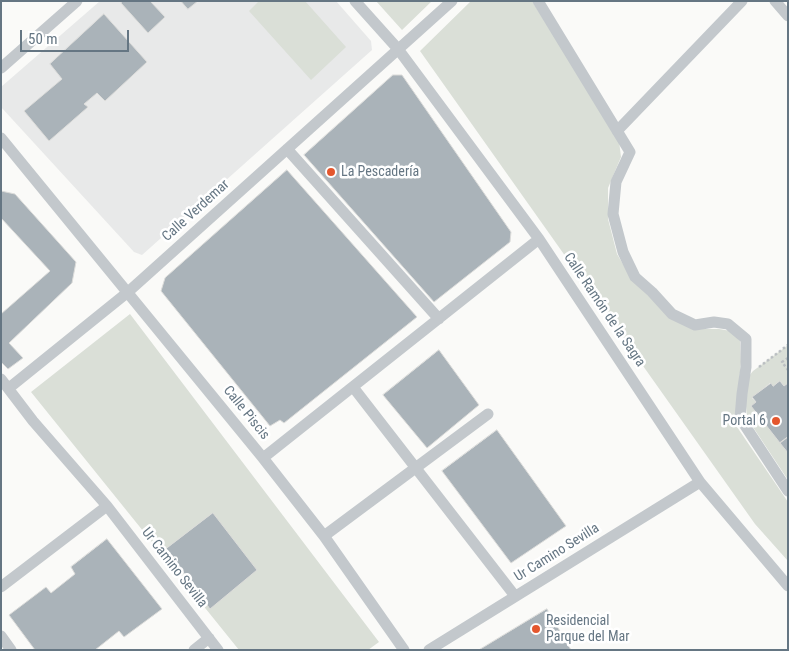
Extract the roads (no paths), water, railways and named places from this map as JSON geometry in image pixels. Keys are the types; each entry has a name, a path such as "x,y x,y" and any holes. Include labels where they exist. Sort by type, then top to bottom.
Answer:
{"street":[{"path":"1,68 77,1"},
{"name":"Calle Ramón de la Sagra","path":"355,1 398,50 539,239 700,482 788,586"},
{"name":"Calle Verdemar","path":"4,384 128,292 452,1"},
{"path":"538,1 630,152 616,182 613,214 622,252 635,277 672,314 695,325 714,322 728,324 746,340 746,367 740,418 788,491"},
{"path":"617,131 742,1"},
{"path":"775,1 788,16"},
{"name":"Calle Piscis","path":"1,138 263,458 539,239"},
{"path":"287,150 439,319"},
{"name":"Ur Camino Sevilla","path":"4,384 107,506 218,650"},
{"path":"353,387 515,596"},
{"path":"324,536 488,414"},
{"path":"263,458 324,536 404,650"},
{"name":"Ur Camino Sevilla","path":"429,650 700,482"},
{"path":"1,587 107,506"},
{"path":"1,636 11,650"},
{"path":"194,650 209,638"}],"place":[{"name":"La Pescadería","path":"331,172"},
{"name":"Portal 6","path":"776,421"},
{"name":"Residencial Parque del Mar","path":"536,629"}]}
